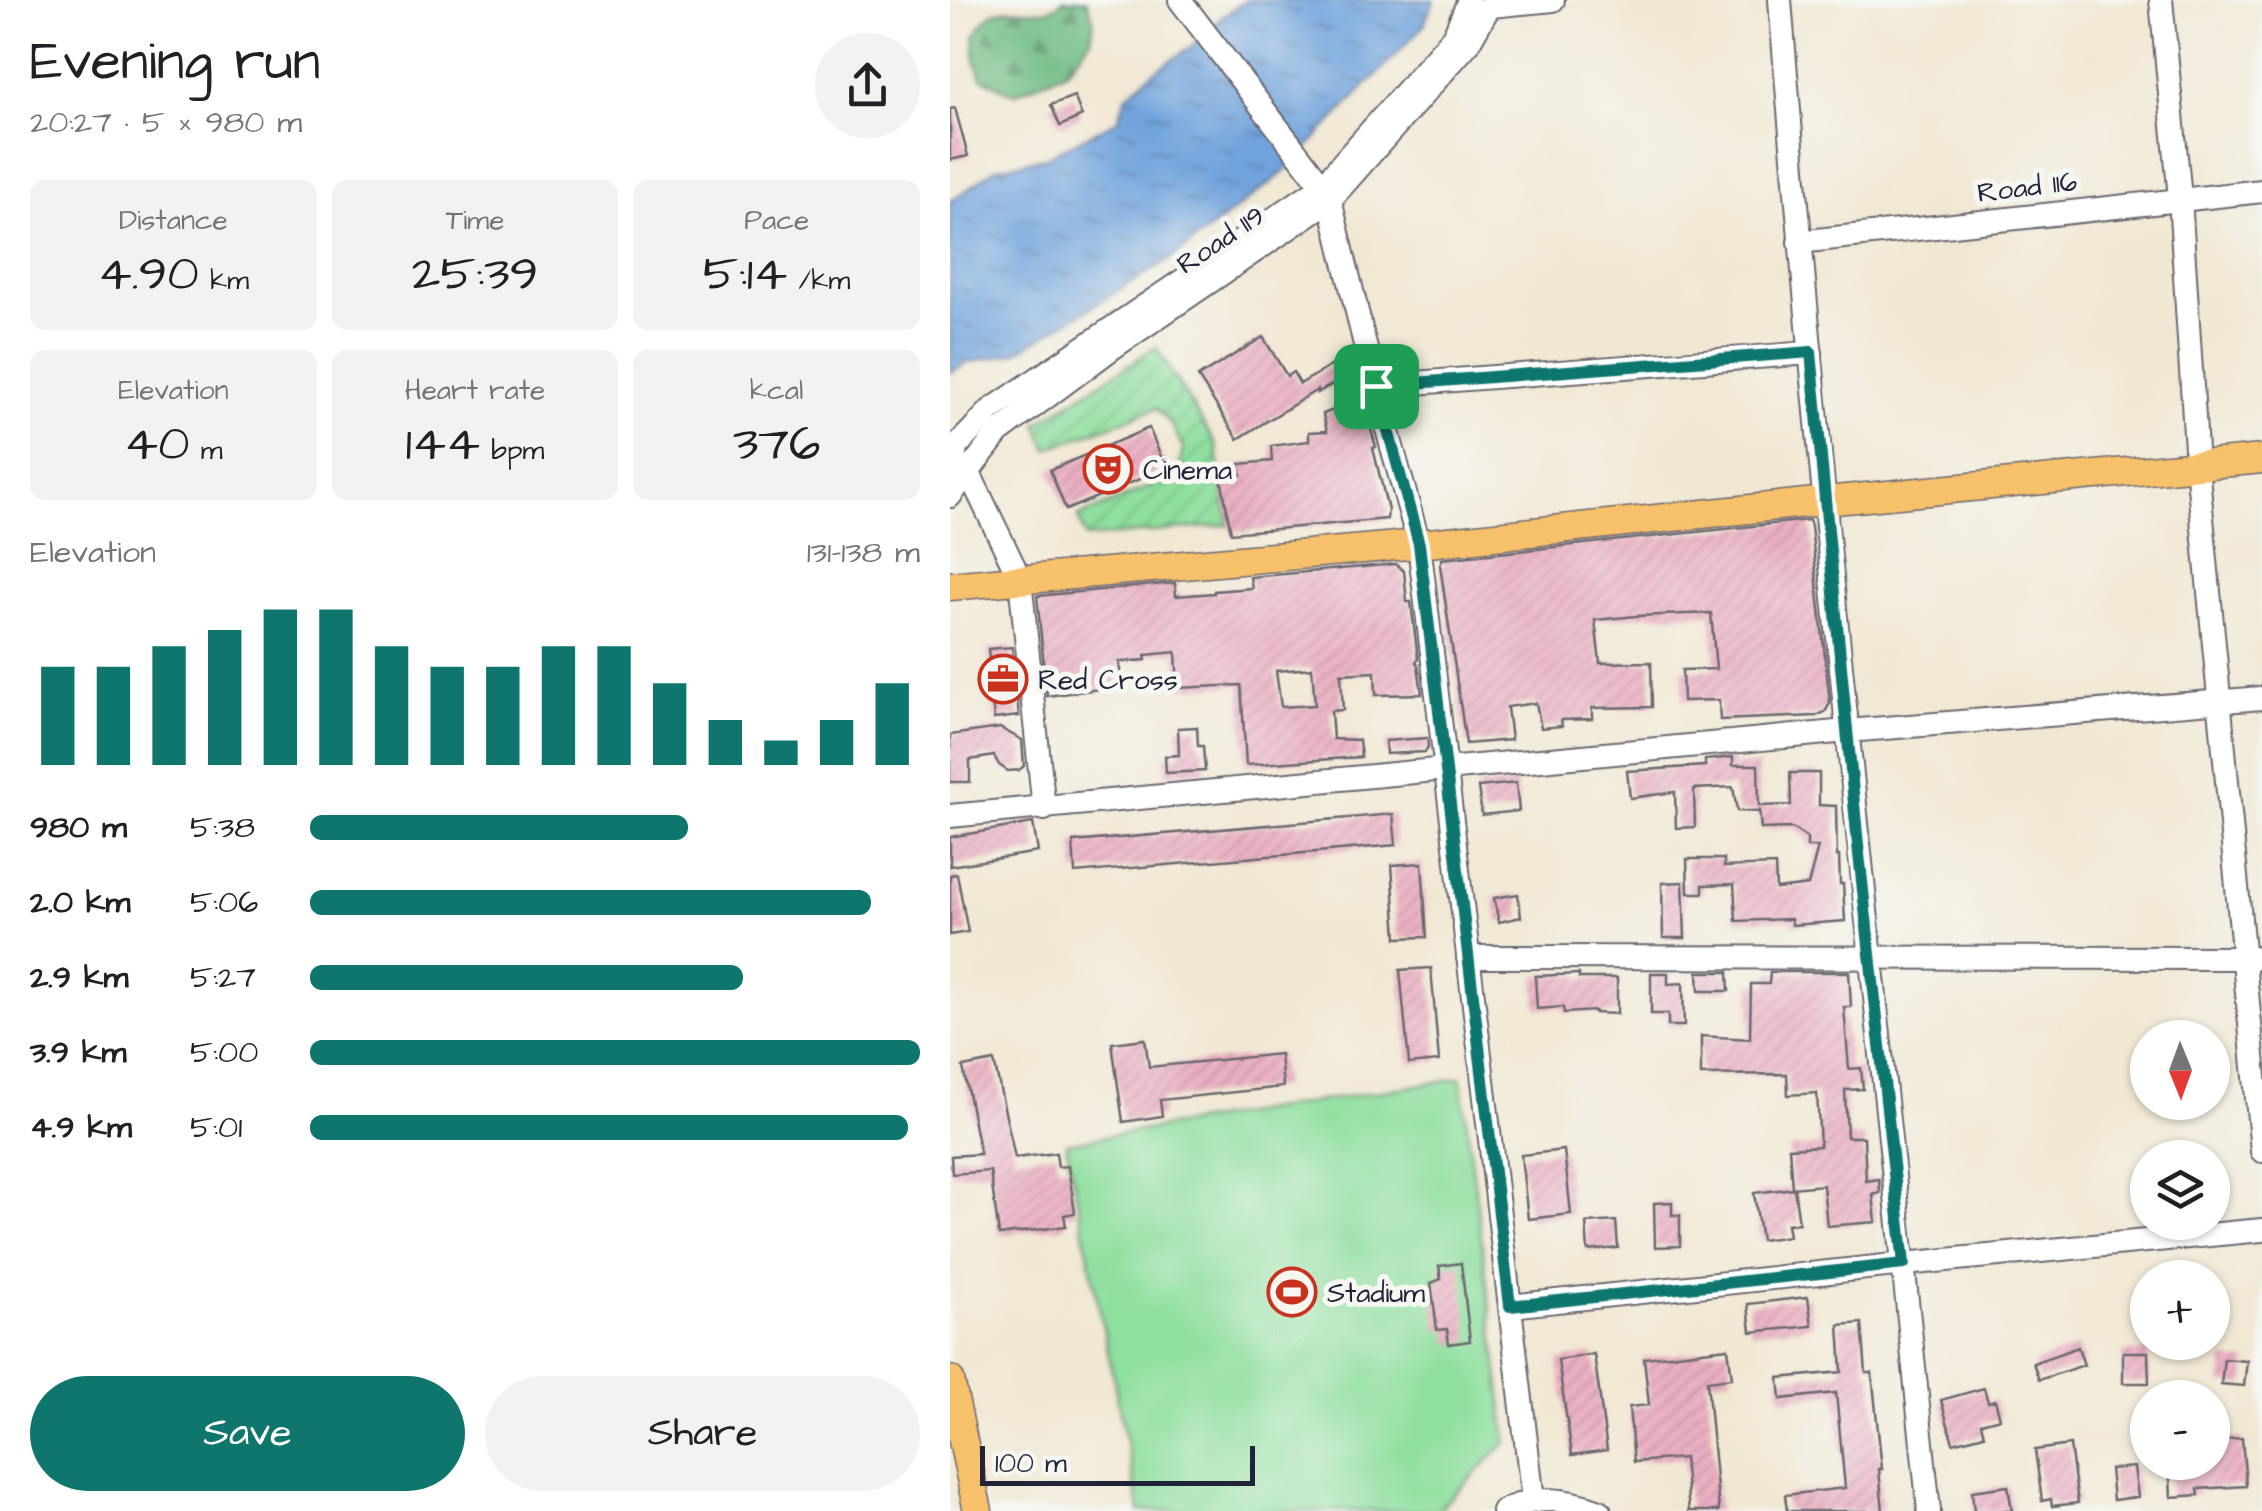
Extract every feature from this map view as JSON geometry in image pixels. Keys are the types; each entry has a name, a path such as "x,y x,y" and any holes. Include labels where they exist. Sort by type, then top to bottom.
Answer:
{"main road":[{"path":"950,586 1419,544 2262,459"},
{"path":"950,1380 978,1511"}],"street":[{"path":"1484,2 1552,0"},
{"path":"1780,0 1846,731 1929,1511"},
{"path":"2161,0 2180,198 2197,465 2253,958 2262,1151"},
{"name":"Road 119","path":"950,496 959,478 998,433 1323,188 1468,44 1484,2"},
{"path":"1185,6 1323,188 1419,544 1533,1500"},
{"name":"Road 116","path":"1799,242 2262,191"},
{"path":"1376,386 1811,352"},
{"path":"2197,465 2262,473"},
{"path":"959,478 1020,579 1044,808"},
{"path":"950,816 1846,731 2262,698"},
{"path":"1468,957 2253,958"},
{"path":"1510,1306 2262,1230"},
{"path":"1503,1511 1533,1500 1572,1501 1600,1511"}],"green space":[{"path":"1063,0 1087,1 1094,21 1091,39 1067,71 1014,94 982,78 975,61 974,36 988,17 1008,9 1047,10"},
{"path":"1156,347 1216,445 1229,525 1086,538 1078,517 1178,475 1183,449 1172,425 1156,408 1048,449 1037,424"},
{"name":"Stadium","path":"1461,1078 1507,1442 1437,1511 1140,1511 1066,1143"}],"water":[{"path":"1247,0 1434,0 1424,25 1283,173 1174,257 1015,353 967,363 950,373 950,200 996,168 1044,158 1118,120 1126,96"}],"building":[{"path":"1074,96 1082,116 1060,126 1051,105"},
{"path":"955,108 968,156 950,160 950,109"},
{"path":"1263,337 1287,376 1293,372 1300,384 1336,363 1343,375 1238,439 1198,377"},
{"path":"1362,399 1376,447 1373,448 1387,519 1231,533 1221,477 1241,475 1239,464 1272,461 1271,446 1309,441 1309,432 1327,431 1323,414"},
{"name":"Cinema","path":"1149,428 1166,468 1066,510 1050,470"},
{"path":"1809,520 1830,703 1825,712 1816,716 1720,720 1719,700 1683,701 1682,670 1716,669 1711,613 1636,616 1595,620 1600,663 1651,662 1652,707 1592,708 1592,719 1561,720 1562,726 1541,728 1536,703 1507,707 1511,740 1466,744 1442,559"},
{"path":"1396,564 1404,571 1422,694 1376,695 1375,672 1341,674 1343,710 1331,711 1333,739 1359,740 1361,757 1246,765 1241,685 1178,688 1176,652 1119,662 1122,686 1047,696 1037,596 1175,583 1176,596 1214,593 1252,588 1250,577","holes":["1312,668 1315,705 1281,707 1276,671"]},
{"name":"Red Cross","path":"1012,647 1019,716 994,719 991,689 985,690 983,669 990,668 988,649"},
{"path":"1197,727 1205,771 1166,773 1165,756 1179,755 1178,728"},
{"path":"1000,728 1022,740 1024,766 1008,771 994,756 970,760 970,782 950,782 950,735"},
{"path":"1427,738 1425,752 1386,754 1385,741"},
{"path":"1733,757 1733,765 1758,765 1759,806 1791,805 1790,773 1819,773 1819,805 1836,806 1845,921 1792,925 1791,919 1736,921 1734,884 1703,885 1703,893 1688,893 1687,859 1724,859 1724,867 1775,865 1776,889 1808,885 1818,847 1807,847 1807,838 1792,828 1761,829 1759,809 1737,811 1733,787 1694,789 1695,827 1676,828 1675,792 1630,798 1627,771 1705,766 1705,760"},
{"path":"1516,783 1519,811 1482,815 1478,787"},
{"path":"1393,814 1396,845 1075,873 1073,842"},
{"path":"1033,823 1038,852 950,866 950,837"},
{"path":"1422,863 1427,937 1397,938 1392,865"},
{"path":"957,874 968,932 950,935 950,875"},
{"path":"1683,882 1685,938 1663,938 1662,883"},
{"path":"1518,894 1521,917 1499,922 1494,898"},
{"path":"1431,968 1439,1061 1409,1064 1400,970"},
{"path":"1698,972 1728,972 1729,991 1699,991"},
{"path":"1770,972 1849,972 1851,1007 1844,1007 1849,1069 1861,1068 1863,1089 1845,1090 1847,1137 1864,1137 1866,1181 1879,1179 1880,1193 1873,1195 1876,1222 1827,1226 1823,1185 1792,1188 1789,1148 1820,1146 1817,1093 1788,1095 1787,1074 1701,1075 1701,1036 1750,1039 1751,984 1769,984"},
{"path":"1651,973 1668,973 1668,984 1683,983 1684,1026 1668,1026 1668,1014 1651,1014"},
{"path":"1579,974 1579,978 1617,978 1617,1014 1564,1013 1563,1007 1537,1009 1535,976"},
{"path":"1145,1039 1149,1067 1280,1054 1283,1087 1160,1100 1162,1116 1123,1122 1112,1043"},
{"path":"994,1061 1015,1158 1056,1153 1058,1167 1068,1166 1075,1213 1064,1215 1066,1226 999,1235 990,1171 952,1174 951,1156 980,1154 963,1067"},
{"path":"1564,1150 1571,1214 1528,1219 1521,1155"},
{"path":"1794,1188 1799,1223 1787,1224 1789,1236 1761,1240 1754,1193"},
{"path":"1672,1202 1672,1215 1680,1215 1680,1246 1655,1247 1654,1203"},
{"path":"1616,1221 1618,1248 1588,1251 1586,1223"},
{"path":"1461,1263 1470,1341 1449,1344 1447,1329 1437,1330 1431,1283 1441,1279 1439,1266"},
{"path":"1808,1297 1812,1326 1751,1332 1748,1304"},
{"path":"1862,1323 1866,1373 1872,1373 1883,1511 1787,1511 1785,1495 1845,1488 1836,1393 1781,1399 1779,1378 1842,1372 1839,1325"},
{"path":"2078,1347 2084,1365 2039,1380 2033,1363"},
{"path":"1728,1348 1732,1378 1707,1381 1719,1511 1689,1511 1684,1458 1634,1462 1629,1407 1649,1405 1644,1358"},
{"path":"2123,1352 2130,1352 2130,1360 2148,1360 2149,1380 2123,1383"},
{"path":"1594,1354 1607,1450 1572,1455 1558,1360"},
{"path":"2224,1360 2247,1361 2244,1386 2221,1380"},
{"path":"1984,1388 1988,1402 1995,1400 2000,1418 1981,1423 1984,1435 1953,1443 1941,1400"},
{"path":"2242,1438 2246,1486 2198,1489 2199,1495 2171,1497 2170,1480 2230,1480 2230,1439"},
{"path":"2070,1445 2078,1503 2052,1506 2051,1499 2042,1501 2035,1450"},
{"path":"2130,1467 2130,1480 2136,1480 2138,1497 2113,1500 2110,1469"},
{"path":"2008,1486 2012,1511 1974,1511 1972,1491"}],"place":[{"name":"Cinema","path":"1108,469"},
{"name":"Red Cross","path":"1003,679"},
{"name":"Stadium","path":"1292,1292"}],"route":[{"path":"1811,352 1858,845 1904,1264 1510,1306 1419,544 1376,386 1811,352"}]}
